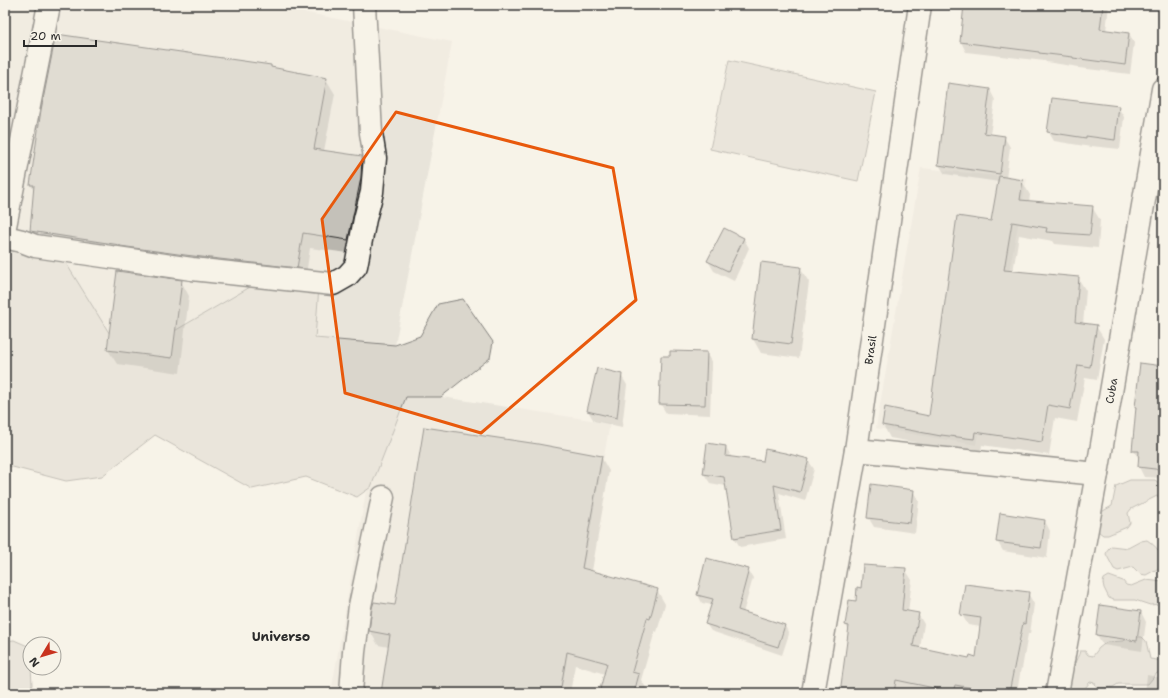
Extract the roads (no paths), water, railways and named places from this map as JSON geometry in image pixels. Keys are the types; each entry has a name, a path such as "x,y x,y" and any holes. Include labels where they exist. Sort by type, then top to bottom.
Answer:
{"street":[{"path":"5,226 49,5"},
{"path":"5,237 35,246 192,269 332,284 347,276 356,266 372,192 375,158 371,133 364,5"},
{"name":"Brasil","path":"813,693 856,450 920,5"},
{"name":"Cuba","path":"1057,693 1097,474 1163,89"},
{"path":"856,450 1097,474"},
{"path":"351,693 354,652 360,606 383,497"}],"district":[{"name":"Universo","path":"281,636"}]}
